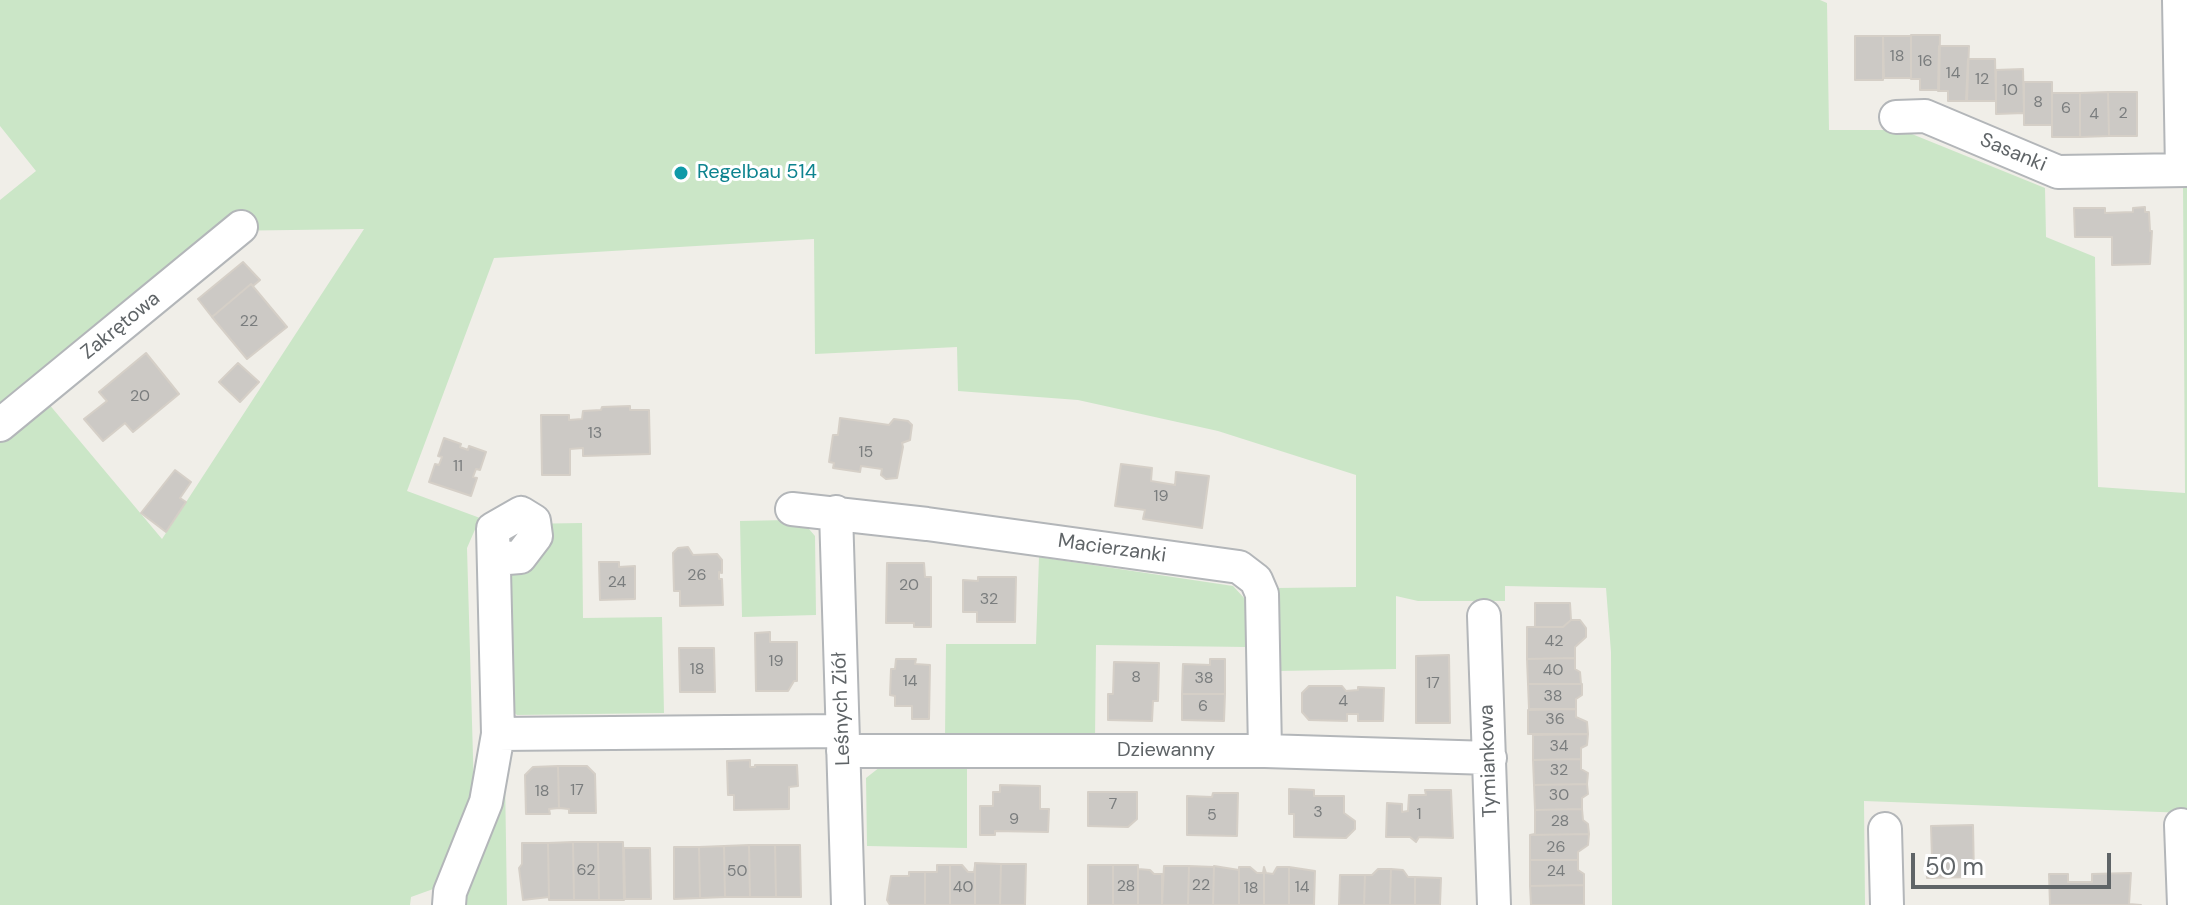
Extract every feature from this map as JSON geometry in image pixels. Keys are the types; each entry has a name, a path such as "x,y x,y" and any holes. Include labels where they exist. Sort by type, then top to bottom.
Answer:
{"street":[{"path":"2179,0 2184,170"},
{"name":"Sasanki","path":"1896,117 1925,116 2058,172 2184,170"},
{"name":"Zakrętowa","path":"0,425 241,227"},
{"name":"Macierzanki","path":"792,509 836,512 1239,567 1256,580 1262,594 1265,751"},
{"name":"Leśnych Ziół","path":"836,512 848,905"},
{"path":"449,905 450,892 486,802 498,734 493,529 521,513"},
{"name":"Tymiankowa","path":"1484,616 1494,905"},
{"name":"Dziewanny","path":"498,734 1490,758"},
{"path":"2181,825 2184,905"},
{"path":"1885,829 1887,905"}],"green space":[{"path":"0,0 1820,0 1827,3 1829,130 1902,130 2045,188 2046,237 2095,257 2098,487 2185,493 2183,186 2187,186 2187,813 1864,801 1865,905 1612,905 1611,652 1606,588 1505,586 1505,601 1418,601 1396,596 1396,669 1278,671 1277,588 1356,587 1356,475 1218,431 1078,400 958,391 957,347 815,354 814,239 494,258 407,491 480,518 467,548 474,792 436,888 411,897 410,905 0,905 0,443 48,403 162,539 364,229 219,231 0,411 0,200 36,171 0,126"},
{"path":"740,521 803,522 815,536 816,615 742,617"},
{"path":"582,523 583,618 662,617 664,713 517,715 503,704 502,556 520,524"},
{"path":"1039,557 1233,586 1245,599 1246,647 1096,645 1095,739 945,737 946,644 1036,644"},
{"path":"880,767 967,768 967,848 867,846 866,778"},
{"path":"505,778 507,905 462,905"}],"building":[{"path":"1911,35 1940,35 1939,90 1920,90 1920,79 1911,79"},
{"path":"1855,36 1883,36 1883,80 1855,80"},
{"path":"1883,36 1911,36 1911,78 1884,78"},
{"path":"1939,46 1969,46 1967,101 1948,101 1948,91 1938,91"},
{"path":"1968,59 1995,59 1996,101 1966,101"},
{"path":"2023,69 2024,113 1996,114 1996,70"},
{"path":"2024,82 2052,82 2052,125 2024,125"},
{"path":"2108,92 2109,136 2080,137 2080,93"},
{"path":"2108,92 2137,92 2137,136 2109,136"},
{"path":"2052,93 2080,93 2080,137 2052,137"},
{"path":"2145,207 2145,212 2149,212 2152,231 2150,264 2112,265 2112,237 2075,237 2074,208 2105,208 2105,213 2133,212 2133,208"},
{"path":"243,262 260,280 212,317 198,299"},
{"path":"251,284 287,327 247,359 212,317"},
{"path":"146,353 179,394 133,432 125,423 103,441 84,419 107,401 99,392"},
{"path":"238,363 259,382 240,402 219,382"},
{"path":"630,406 630,410 649,410 650,454 583,456 583,448 570,449 570,475 542,475 541,415 569,415 569,420 582,419 583,411"},
{"path":"840,418 889,425 894,419 908,421 912,425 910,440 902,443 897,478 886,479 881,475 882,469 861,466 860,472 833,468 834,463 829,462 833,435 838,435"},
{"path":"444,438 468,450 469,446 486,452 480,470 476,469 473,477 477,478 471,496 429,482 435,464 439,465 442,457 438,456"},
{"path":"1121,464 1152,468 1151,481 1175,485 1176,472 1209,476 1202,528 1143,519 1145,510 1115,506"},
{"path":"175,470 191,482 180,498 186,502 166,532 141,513"},
{"path":"688,547 693,555 717,554 722,560 719,579 722,579 723,605 680,606 680,591 674,591 673,553 678,548"},
{"path":"599,562 619,562 619,567 635,566 635,599 600,600"},
{"path":"887,563 924,563 925,577 931,577 931,627 914,627 914,623 886,623"},
{"path":"978,577 1016,577 1015,622 977,622 977,612 963,612 963,580 978,581"},
{"path":"1535,603 1570,603 1571,620 1563,627 1535,627"},
{"path":"1571,620 1580,620 1586,628 1586,637 1575,647 1575,658 1527,659 1527,627 1563,627"},
{"path":"770,632 770,642 797,642 797,681 788,691 756,691 755,633"},
{"path":"679,648 714,648 715,692 680,692"},
{"path":"1449,655 1450,723 1416,723 1416,656"},
{"path":"1575,658 1575,669 1580,672 1581,684 1528,684 1527,659"},
{"path":"896,659 916,659 915,664 930,665 929,719 912,719 912,706 895,706 895,696 890,695 891,669 895,669"},
{"path":"1210,659 1225,659 1225,694 1182,694 1183,664 1210,665"},
{"path":"1114,662 1159,663 1158,701 1153,701 1152,721 1108,720 1108,694 1113,694"},
{"path":"1528,684 1582,684 1582,695 1576,699 1576,709 1529,709"},
{"path":"1309,686 1342,686 1346,691 1358,690 1358,687 1384,688 1383,721 1358,721 1358,714 1347,714 1347,721 1309,720 1302,712 1302,693"},
{"path":"1182,694 1225,694 1224,721 1182,720"},
{"path":"1576,709 1576,717 1587,722 1588,734 1528,734 1528,710"},
{"path":"1588,734 1587,745 1581,748 1581,759 1533,760 1533,735"},
{"path":"1581,759 1581,769 1588,773 1587,784 1534,785 1533,760"},
{"path":"750,760 750,767 797,765 798,786 789,787 789,809 734,810 734,795 728,795 727,761"},
{"path":"558,766 587,766 595,774 596,813 569,813 569,809 559,808"},
{"path":"558,766 559,808 549,809 550,814 526,814 525,775 533,767"},
{"path":"1587,784 1588,794 1582,798 1582,809 1535,810 1534,785"},
{"path":"1000,785 1040,786 1040,809 1049,809 1048,832 995,831 995,835 980,835 980,806 993,806 993,792 1000,792"},
{"path":"1289,789 1314,790 1314,796 1344,796 1344,813 1355,821 1355,829 1346,838 1294,837 1294,814 1289,814"},
{"path":"1425,790 1451,790 1453,838 1419,837 1416,842 1410,837 1386,837 1387,803 1402,804 1402,812 1408,811 1409,795 1426,795"},
{"path":"1088,792 1137,792 1137,819 1128,827 1088,826"},
{"path":"1213,793 1238,793 1237,836 1187,835 1187,796 1212,797"},
{"path":"1582,809 1589,834 1530,835 1535,834 1535,810"},
{"path":"1973,825 1974,877 1927,878 1926,859 1932,859 1931,826"},
{"path":"1589,834 1588,845 1578,852 1578,860 1530,860 1530,835"},
{"path":"573,842 598,842 599,900 574,900"},
{"path":"573,842 574,900 549,900 548,843"},
{"path":"598,842 623,842 624,900 599,900"},
{"path":"522,843 548,843 549,897 523,900 519,868 522,864"},
{"path":"749,845 750,897 725,897 724,846"},
{"path":"749,845 775,845 776,897 750,897"},
{"path":"775,845 800,845 801,897 776,897"},
{"path":"724,846 725,897 700,898 699,847"},
{"path":"674,847 699,847 700,898 674,899"},
{"path":"624,848 650,848 651,899 625,899"},
{"path":"1530,860 1578,860 1578,870 1584,874 1584,885 1530,886"},
{"path":"975,863 1001,864 1000,905 975,905"},
{"path":"1001,864 1026,864 1025,905 1000,905"},
{"path":"937,865 950,865 950,905 925,905 925,872 937,872"},
{"path":"950,865 962,865 968,872 974,872 975,866 975,905 950,905"},
{"path":"1088,865 1113,865 1113,905 1088,905"},
{"path":"1113,865 1138,865 1138,905 1113,905"},
{"path":"1164,866 1189,866 1188,905 1162,905"},
{"path":"1189,866 1214,867 1213,905 1188,905"},
{"path":"1214,866 1239,870 1239,905 1213,905"},
{"path":"1239,867 1250,867 1257,873 1263,873 1264,867 1264,905 1239,905"},
{"path":"1264,867 1266,873 1273,874 1277,867 1289,867 1289,905 1264,905"},
{"path":"1289,867 1315,871 1314,905 1289,905"},
{"path":"1138,869 1162,874 1162,905 1138,905"},
{"path":"1378,869 1391,869 1390,905 1364,905 1365,875 1372,875"},
{"path":"1391,869 1403,870 1408,877 1415,877 1415,905 1390,905"},
{"path":"909,872 925,872 925,905 890,905 887,900 891,876 909,876"},
{"path":"2131,873 2129,904 2141,905 2050,905 2049,874 2068,874 2068,882 2092,882 2092,874"},
{"path":"1340,875 1365,875 1364,905 1339,905"},
{"path":"1415,877 1441,878 1440,905 1415,905"},
{"path":"1584,885 1584,905 1531,905 1530,886"}],"place":[{"name":"Regelbau 514","path":"681,173"}]}
